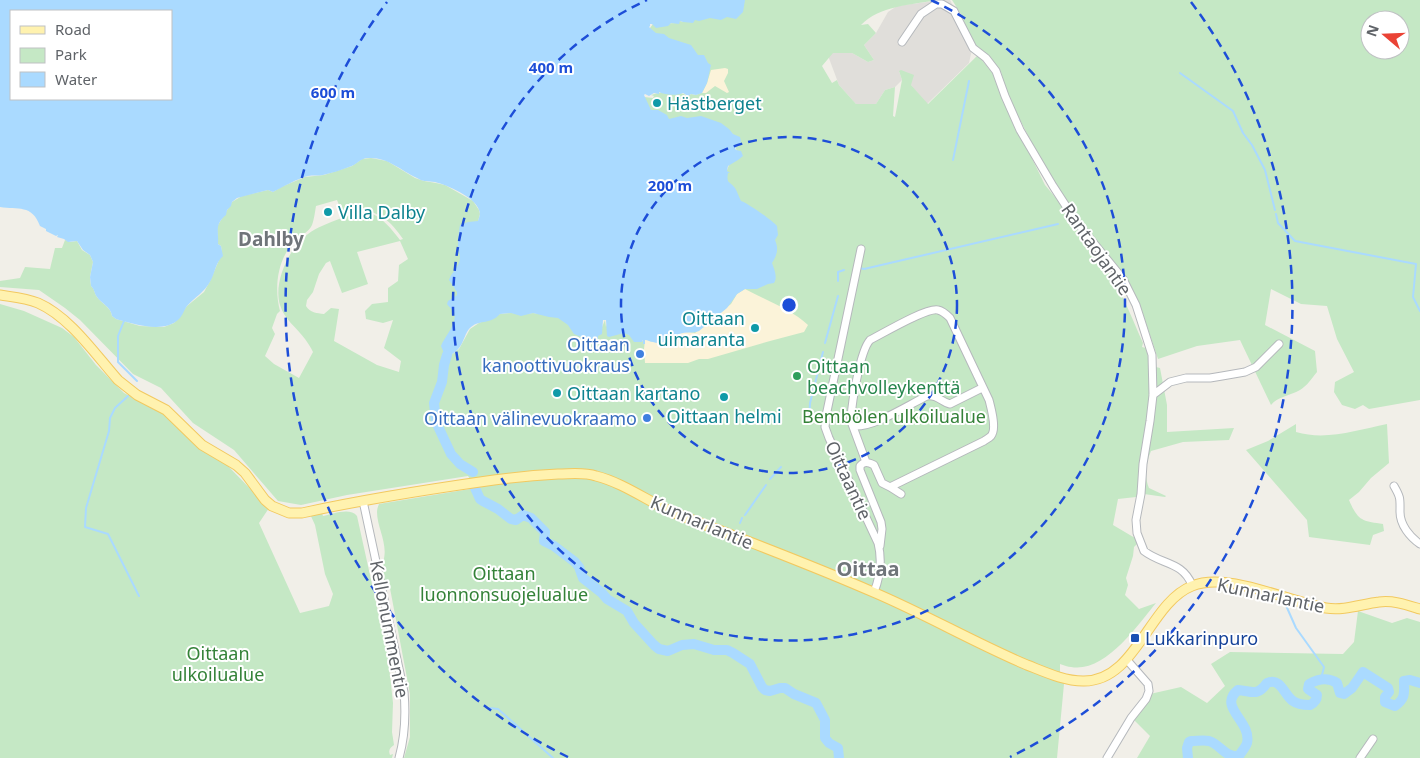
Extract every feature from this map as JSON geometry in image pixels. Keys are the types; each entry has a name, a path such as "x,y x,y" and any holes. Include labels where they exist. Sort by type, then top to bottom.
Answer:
{"main road":[{"name":"Kunnarlantie","path":"0,295 36,303 62,318 118,380 138,395 166,410 202,445 236,465 272,506 289,513 437,488 525,476 590,474 619,484 672,512 874,592 997,652 1049,674 1065,679 1082,681 1092,681 1104,677 1127,660 1163,610 1192,585 1219,582 1233,584 1327,608 1344,608 1386,601 1397,602 1420,609"}],"street":[{"name":"Rantaojantie","path":"902,42 921,14 936,4 942,4 954,12 973,48 986,58 996,71 1020,130 1053,186 1076,220 1123,280 1136,305 1152,355 1153,395 1143,464 1142,494 1136,520 1137,533 1144,550 1148,554 1180,568 1188,576 1192,585"},
{"name":"Oittaantie","path":"861,249 825,426 880,549 879,572 874,592"},
{"path":"866,462 851,418 862,356 866,344 870,340 924,312 933,309 946,313 989,400 994,431 984,441 890,487"},
{"path":"1153,395 1170,382 1186,378 1210,378 1245,372 1256,367 1279,344"},
{"path":"853,426 860,427 876,422 927,396 935,396 950,404 982,388"},
{"path":"880,549 882,528 860,466 866,462 874,464 882,483 901,494"},
{"path":"1394,486 1401,501 1400,514 1406,531 1420,544"},
{"name":"Kellonummentie","path":"363,501 406,706 404,735 399,758"},
{"path":"1107,758 1131,718 1146,699 1149,691 1148,684 1127,660"},
{"path":"1360,758 1372,739"}],"shaded area":[{"path":"950,0 973,45 969,63 927,104 899,71 902,80 895,87 885,90 876,104 856,104 839,85 827,53 852,53 868,62 874,60 864,45 876,33 888,12 897,6"}],"green space":[{"path":"714,0 937,0 896,7 868,19 861,25 868,24 876,33 864,45 874,60 868,62 852,53 833,53 822,66 832,83 837,80 839,85 856,104 876,104 885,90 895,87 893,116 895,117 902,80 899,71 914,75 911,85 928,104 978,55 989,69 994,72 1020,134 1045,185 1060,203 1079,233 1095,250 1092,253 1109,273 1122,295 1143,343 1142,347 1146,348 1150,390 1139,492 1136,497 1118,499 1113,525 1135,538 1138,543 1134,547 1126,578 1128,585 1125,595 1139,609 1156,603 1119,646 1096,663 1084,667 1070,667 1060,664 1060,672 1064,684 1057,758 404,758 410,737 410,694 389,583 384,582 383,562 385,549 377,509 379,504 476,488 468,476 347,495 301,505 278,501 234,450 193,423 161,388 133,374 80,320 65,308 39,290 0,287 0,281 20,278 25,267 50,269 55,248 62,248 65,240 70,242 77,241 82,250 90,255 93,262 90,277 91,286 97,297 110,310 112,316 140,326 164,327 174,323 187,306 204,292 210,281 222,253 221,246 218,244 218,225 232,202 242,196 268,190 273,192 305,177 324,175 352,166 362,159 371,158 387,161 415,178 445,185 473,201 479,210 480,247 444,353 450,356 459,349 470,329 479,323 500,314 539,314 552,303 600,332 605,320 606,327 607,324 642,341 653,343 689,332 747,207 731,193 724,178 729,165 738,156 732,133 676,124 650,114 644,97 653,98 654,96 651,95 664,92 674,92 688,96 703,92 647,32 653,24 676,23 680,21 690,22","holes":["337,200 343,215 362,211 378,214 391,224 403,239 400,240 378,217 369,213 361,213 339,219 315,229 301,240 295,248 284,266 278,296 284,315 305,339 313,352 299,378 274,364 265,356 275,334 272,328 280,311 277,293 278,274 289,248 312,225 316,206","400,241 408,259 399,265 398,281 388,288 388,302 372,304 365,311 366,319 383,323 393,320 384,348 401,361 399,372 377,365 334,341 339,309 331,308 324,314 316,313 306,306 319,274 326,263 330,261 342,293 368,284 357,252"]},
{"path":"952,0 1420,0 1420,400 1369,409 1363,405 1355,409 1342,405 1334,392 1335,382 1354,372 1337,339 1327,306 1301,304 1271,289 1265,325 1315,351 1317,372 1300,390 1277,400 1271,405 1240,340 1197,346 1158,359 1139,302 1126,277 1085,228 1053,184 1050,174 1046,170 1008,97 1001,72 997,67 994,67 984,52 975,48 961,14"},
{"name":"Oittaan ulkoilualue","path":"0,304 24,311 62,328 74,337 96,365 124,393 164,413 200,448 227,465 269,508 259,523 300,613 329,606 333,594 325,574 315,525 310,514 322,513 323,516 350,512 357,516 388,657 393,703 392,732 394,745 390,748 389,752 390,755 393,754 392,758 0,758"},
{"path":"1156,367 1160,368 1167,405 1167,432 1234,428 1229,440 1183,442 1151,451 1146,470 1147,484 1149,488 1165,497 1144,494 1144,468 1156,400"},
{"path":"1296,424 1296,432 1330,435 1387,424 1389,463 1349,500 1355,512 1362,519 1383,524 1384,531 1373,535 1370,545 1309,537 1307,520 1246,450 1268,441"},
{"path":"1358,611 1392,623 1407,618 1420,622 1420,758 1137,758 1150,736 1133,719 1150,694 1181,687 1207,703 1225,686 1211,664 1230,652 1343,654 1354,642"}],"sand":[{"path":"728,69 728,73 724,81 729,92 727,93 715,86 706,93 702,93 711,70"},
{"name":"Oittaan uimaranta","path":"745,289 786,309 801,319 808,325 804,332 688,363 645,363 645,340 664,342 679,334 695,333 731,304 737,294"}],"water":[{"path":"0,0 745,0 743,12 736,19 727,17 721,20 710,18 699,21 695,20 693,23 680,21 679,24 671,23 668,26 656,28 650,24 649,27 656,33 664,34 669,38 691,45 698,55 704,55 711,65 707,83 702,93 688,96 683,93 671,95 659,92 659,94 654,93 649,96 644,95 651,110 658,110 667,115 669,119 681,116 687,118 701,116 721,123 733,134 740,137 740,145 735,148 741,151 743,156 728,166 727,171 730,173 728,173 728,179 741,201 777,226 778,235 775,240 777,252 772,263 776,278 774,283 757,289 745,289 737,294 727,308 699,331 682,333 663,342 656,343 645,340 645,344 643,344 643,340 642,342 634,342 629,335 624,333 609,337 607,336 606,320 603,320 602,334 594,342 574,334 568,325 558,318 533,313 521,316 511,313 500,314 493,320 478,323 471,327 459,348 450,356 444,353 441,346 451,329 455,315 447,304 448,301 457,295 449,280 460,261 458,246 460,225 478,221 480,211 472,201 460,192 435,182 423,181 382,160 365,158 352,166 336,171 323,175 304,177 273,192 268,190 237,198 232,202 226,215 218,225 218,244 221,246 223,256 217,264 211,280 203,291 187,306 179,319 173,324 165,326 157,327 131,323 112,316 91,286 90,277 93,262 90,255 83,250 77,241 68,242 57,237 58,235 56,236 46,231 46,229 40,226 37,219 29,211 0,207"}],"waterway":[{"path":"1180,73 1233,111 1243,133 1252,145 1265,170 1275,210"},
{"path":"953,160 969,81"},
{"path":"1276,214 1278,223 1295,241 1416,264 1413,297 1420,311"},
{"path":"860,268 864,269 1058,224"},
{"path":"838,281 838,272 844,270"},
{"path":"825,343 838,296"},
{"path":"124,321 118,336 118,362 137,381"},
{"path":"809,424 810,403 823,352"},
{"path":"447,355 442,382 434,403 436,422 451,454 460,464 473,472"},
{"path":"128,396 115,408 110,418 109,431 86,508 85,527 108,534 139,596"},
{"path":"770,479 781,467"},
{"path":"745,515 766,485"},
{"path":"475,488 480,499 511,519 516,520 523,515 531,518 545,532 544,541 575,562 583,578 607,599 627,611 634,623 659,649 668,651 682,645 694,644 714,650 727,650 750,664 765,690 785,688 816,703 825,720 825,738 829,743 838,748 839,758"},
{"path":"740,523 742,518"},
{"path":"1284,601 1296,628 1324,667 1321,679"},
{"path":"1188,758 1187,748 1191,741 1209,741 1226,753 1239,756 1247,743 1247,735 1231,702 1238,690 1257,692 1267,683 1276,682 1293,701 1310,705 1315,701 1317,695 1308,689 1309,684 1327,679 1337,683 1340,693 1344,694 1352,688 1363,672 1388,688 1389,692 1385,697 1385,702 1395,706 1403,698 1404,681 1410,680 1420,683"},
{"path":"490,708 498,709 553,758"}],"place":[{"name":"Hästberget","path":"657,103"},
{"name":"Villa Dalby","path":"328,212"},
{"name":"Oittaan uimaranta","path":"755,328"},
{"name":"Oittaan kanoottivuokraus","path":"640,354"},
{"name":"Oittaan beachvolleykenttä","path":"797,376"},
{"name":"Oittaan kartano","path":"557,393"},
{"name":"Oittaan helmi","path":"724,397"},
{"name":"Oittaan välinevuokraamo","path":"647,418"},
{"name":"Lukkarinpuro","path":"1135,638"}],"district":[{"name":"Dahlby","path":"271,239"},
{"name":"Oittaa","path":"868,568"}],"park label":[{"name":"Bembölen ulkoilualue","path":"894,416"},
{"name":"Oittaan luonnonsuojelualue","path":"504,583"}]}
